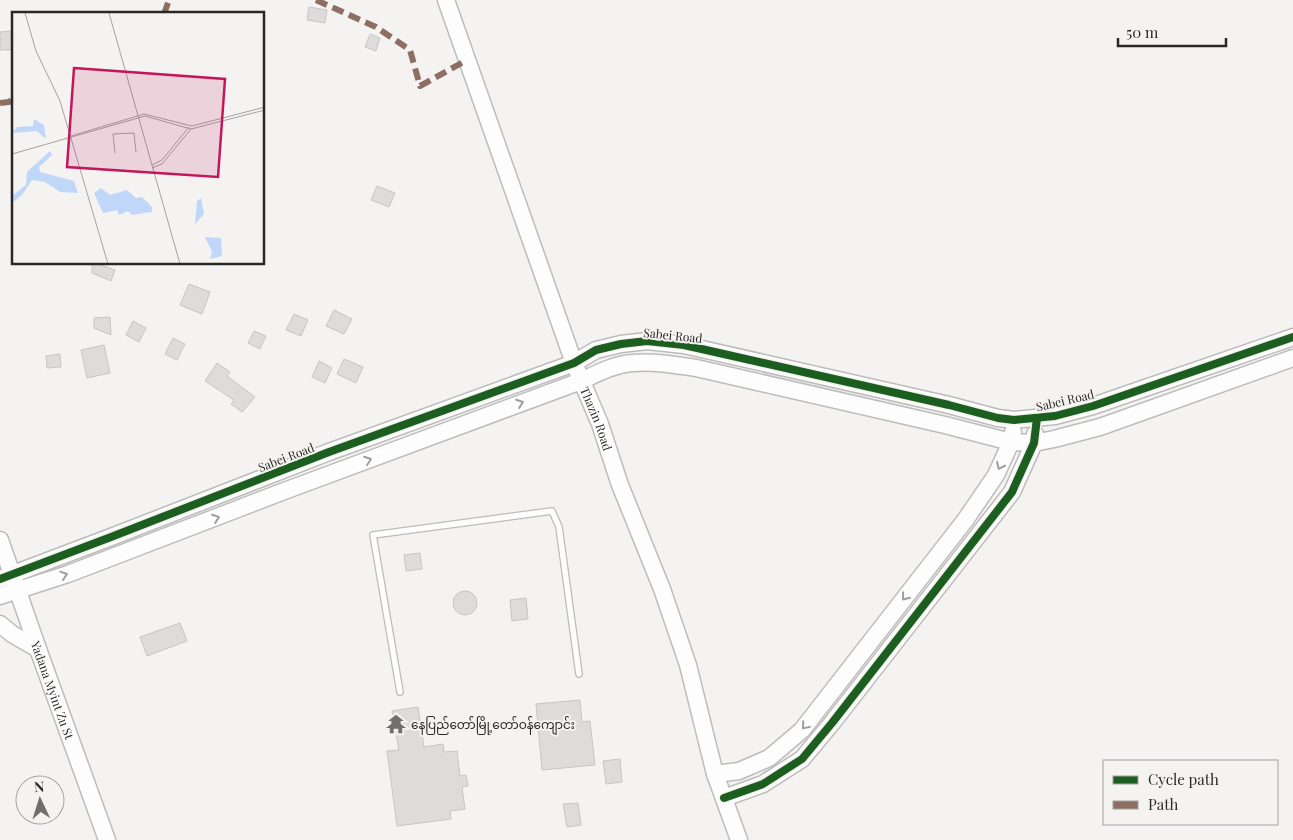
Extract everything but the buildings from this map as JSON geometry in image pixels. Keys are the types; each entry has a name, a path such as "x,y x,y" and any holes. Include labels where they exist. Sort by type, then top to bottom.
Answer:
{"street":[{"name":"Thazin Road","path":"446,0 574,364 600,424 620,485 671,614 688,665 715,774 739,840"},
{"name":"Sabei Road","path":"6,577 329,452 574,364 596,350 621,344 647,341 684,345 949,404 998,418 1014,420 1055,416 1093,406 1293,336"},
{"path":"0,596 85,568 581,381 604,370 632,363 661,363 696,368 1011,442 1034,443 1054,440 1100,427 1293,358"},
{"path":"724,798 763,784 802,759 832,724 1012,492 1034,443 1037,418"},
{"path":"715,774 739,771 769,758 802,730 966,519 996,475 1011,442 1014,420"},
{"name":"Yadana Myint Zu St","path":"0,540 6,577 18,591 108,840"},
{"path":"0,624 12,634 38,649"}],"lane":[{"path":"400,692 374,535 552,511 559,527 579,674"}],"marked path":[{"path":"165,12 169,0"},
{"path":"316,0 376,27 410,50 420,86 467,60"},
{"path":"0,103 12,100"}],"cycle path":[{"path":"0,579 329,452 574,363 596,350 621,344 647,341 684,345 949,405 998,418 1014,420 1055,416 1093,406 1293,337"},
{"path":"724,798 763,784 802,759 832,723 1012,492 1034,443 1037,418"}],"place":[{"name":"နေပြည်တော်မြို့တော်ဝန်ကျောင်း","path":"396,724"}]}
